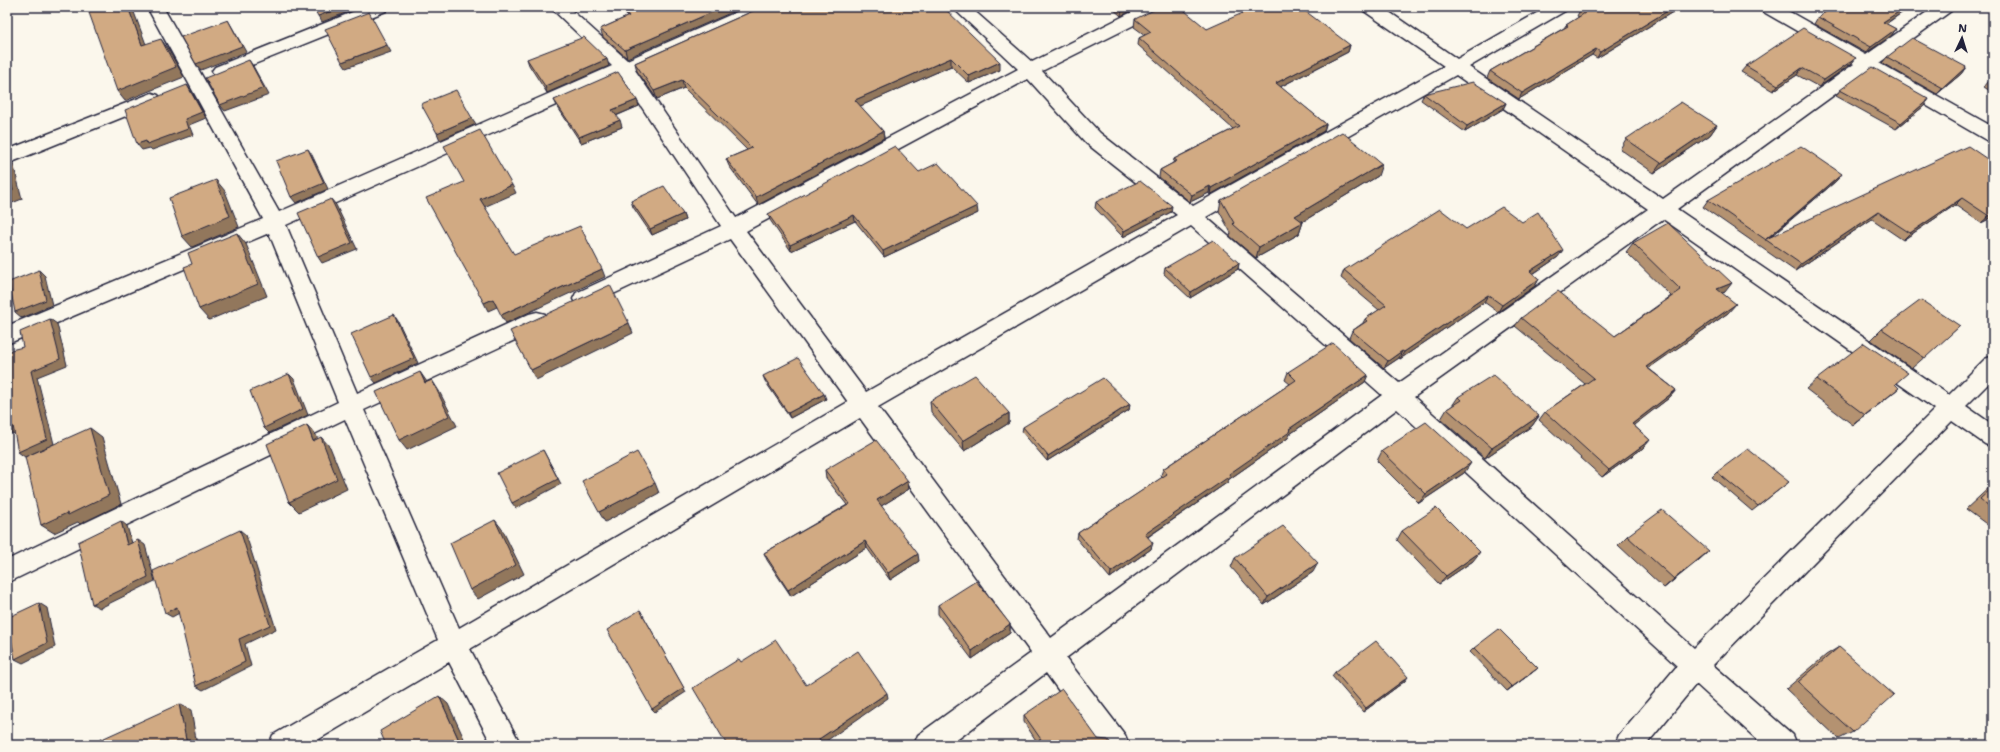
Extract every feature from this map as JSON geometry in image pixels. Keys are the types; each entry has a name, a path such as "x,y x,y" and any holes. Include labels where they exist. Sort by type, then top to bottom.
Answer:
{"street":[{"path":"155,7 182,87 275,222 454,646 507,745"},
{"path":"7,157 380,7"},
{"path":"558,7 624,67 733,229 1115,745"},
{"path":"7,335 275,222 763,7"},
{"path":"960,7 1030,70 1093,138 1192,216 1398,396 1694,666 1783,745"},
{"path":"7,572 352,406 733,229 1030,70 1156,7"},
{"path":"1370,7 1458,66 1663,210 1993,437"},
{"path":"283,745 454,646 862,405 1559,7"},
{"path":"1768,7 1993,135"},
{"path":"928,745 1398,396 1663,210 1945,7"},
{"path":"1629,745 1694,666 1993,365"}],"building":[{"path":"87,7 128,7 142,45 161,39 176,67 117,91"},
{"path":"313,7 342,7 318,16"},
{"path":"633,7 724,7 625,50 600,29 629,16 624,10"},
{"path":"762,7 943,7 1000,62 969,76 951,58 855,100 883,131 756,197 726,159 752,148 682,80 654,91 635,63"},
{"path":"1160,7 1180,7 1207,29 1256,7 1300,7 1350,45 1276,83 1326,124 1211,188 1210,186 1192,195 1160,170 1177,161 1174,159 1239,126 1139,38 1151,32 1135,19"},
{"path":"1585,7 1674,7 1600,52 1596,49 1522,93 1490,71 1568,26 1566,25 1585,13 1580,10"},
{"path":"1829,7 1906,7 1883,22 1896,29 1871,47 1818,17 1832,8"},
{"path":"369,12 387,45 342,62 325,29"},
{"path":"228,20 242,46 196,64 181,37"},
{"path":"1803,28 1856,58 1824,80 1802,68 1778,85 1746,66"},
{"path":"584,37 607,59 545,86 527,59"},
{"path":"1912,38 1966,67 1943,88 1887,57"},
{"path":"249,60 264,88 220,105 205,78"},
{"path":"1872,67 1929,99 1901,123 1840,90"},
{"path":"618,72 637,100 612,110 620,120 579,137 554,100"},
{"path":"1473,82 1506,103 1467,126 1424,94"},
{"path":"187,85 202,112 185,119 188,129 147,144 146,141 137,144 125,110"},
{"path":"456,90 472,118 437,133 421,104"},
{"path":"1681,102 1717,125 1661,163 1626,139"},
{"path":"480,130 512,185 480,199 514,254 580,226 602,269 501,315 493,299 484,303 426,198 464,182 444,146"},
{"path":"1342,132 1382,164 1295,216 1303,222 1259,247 1233,224 1234,223 1221,200"},
{"path":"895,146 919,172 938,163 977,206 883,251 854,215 790,245 768,214"},
{"path":"1801,146 1842,174 1766,239 1968,146 1993,163 1993,214 1989,216 1962,198 1910,233 1878,212 1801,264 1708,200"},
{"path":"308,149 324,183 291,197 276,161"},
{"path":"7,166 13,190 7,192"},
{"path":"216,180 230,216 182,236 169,198"},
{"path":"1140,181 1172,206 1124,231 1096,202"},
{"path":"664,186 683,214 650,229 631,201"},
{"path":"331,199 352,243 318,257 298,213"},
{"path":"1502,207 1522,222 1538,212 1563,250 1530,271 1539,279 1502,305 1488,295 1404,352 1402,351 1388,361 1352,331 1367,321 1365,319 1386,305 1344,270 1440,209 1466,229"},
{"path":"1668,223 1732,283 1717,289 1736,304 1646,367 1676,390 1632,424 1650,440 1609,470 1545,412 1594,378 1521,318 1558,291 1615,336 1681,290 1633,243"},
{"path":"237,233 258,284 199,309 184,267 192,264 188,253"},
{"path":"1213,240 1239,263 1191,292 1165,268"},
{"path":"39,270 46,300 15,312 9,282"},
{"path":"610,285 629,323 531,370 510,331"},
{"path":"1921,300 1960,326 1925,358 1882,329"},
{"path":"394,315 414,358 371,377 351,334"},
{"path":"50,319 60,359 31,371 47,439 18,452 13,426 7,428 7,351 23,347 20,332"},
{"path":"1333,343 1368,375 1289,429 1291,431 1229,474 1230,476 1145,534 1153,543 1111,572 1078,533 1167,474 1163,469 1296,380 1288,372"},
{"path":"1864,343 1908,373 1895,384 1899,388 1865,415 1817,379"},
{"path":"798,358 824,394 788,413 763,376"},
{"path":"420,372 425,383 432,380 449,416 399,440 376,392"},
{"path":"289,374 303,409 264,428 250,391"},
{"path":"975,375 1009,413 963,441 930,401"},
{"path":"1493,375 1539,416 1492,448 1447,409 1461,400 1458,397"},
{"path":"1103,378 1130,404 1048,456 1023,427"},
{"path":"1426,422 1471,463 1426,494 1382,451"},
{"path":"307,425 313,441 321,437 337,479 289,502 267,444"},
{"path":"90,428 109,495 68,515 67,513 41,525 25,457"},
{"path":"876,440 908,481 877,500 918,554 888,573 865,541 788,590 764,553 850,504 825,470"},
{"path":"1748,449 1789,482 1758,506 1717,472"},
{"path":"543,450 558,479 512,503 497,473"},
{"path":"637,452 655,483 599,512 582,481"},
{"path":"1993,487 1993,509 1980,499"},
{"path":"1436,508 1480,552 1446,576 1402,531"},
{"path":"1662,510 1709,551 1674,579 1627,536"},
{"path":"495,520 516,565 470,590 450,543"},
{"path":"121,521 127,545 138,540 148,577 92,604 78,542"},
{"path":"1283,526 1318,563 1268,597 1235,558"},
{"path":"240,530 270,625 239,639 245,662 196,686 177,607 165,613 153,571"},
{"path":"976,581 1010,624 972,651 938,605"},
{"path":"39,603 47,643 15,659 7,618"},
{"path":"640,610 684,688 652,709 607,630"},
{"path":"1499,629 1538,668 1512,687 1474,648"},
{"path":"776,640 806,685 858,651 887,693 819,739 823,745 727,745 693,688 739,659 741,662"},
{"path":"1376,641 1408,677 1366,708 1335,672"},
{"path":"1839,647 1894,695 1853,732 1798,682"},
{"path":"1062,689 1098,739 1108,740 1112,745 1045,745 1024,715"},
{"path":"439,696 461,745 386,745 380,731"},
{"path":"179,704 187,745 93,745 93,743"}]}
